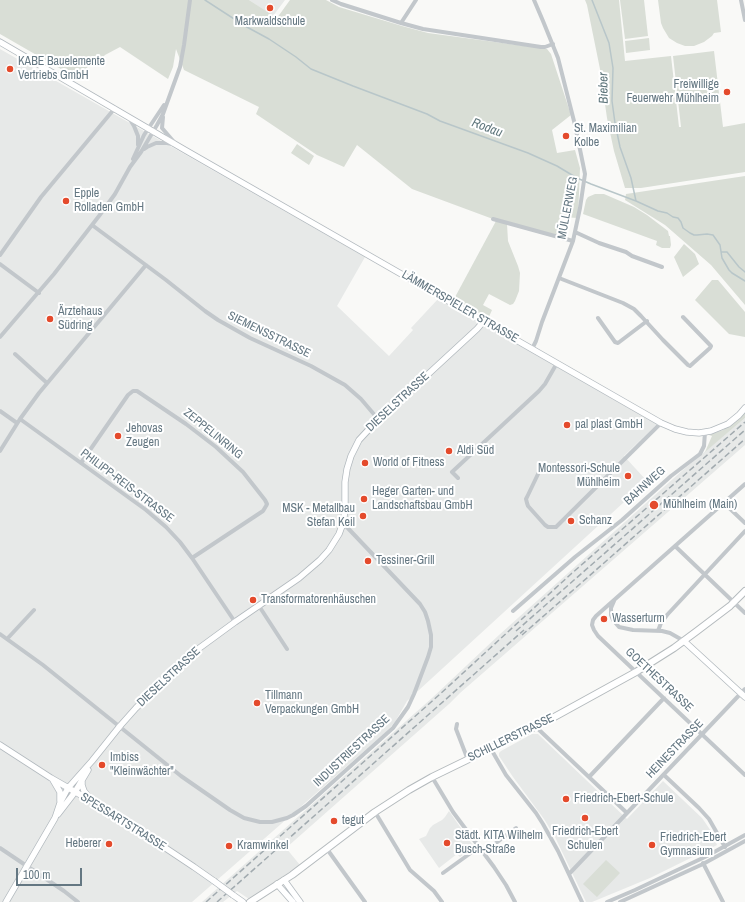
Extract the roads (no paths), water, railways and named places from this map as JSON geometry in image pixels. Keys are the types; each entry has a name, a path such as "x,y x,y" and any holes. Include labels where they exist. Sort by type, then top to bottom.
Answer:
{"main road":[{"name":"LÄMMERSPIELER STRASSE","path":"0,42 661,423 681,431 693,433 705,432 718,429 728,424 745,408"},
{"name":"DIESELSTRASSE","path":"6,902 54,818 68,788 145,698 194,652 290,585 320,560 329,550 343,524 345,510 345,482 348,463 359,440 378,419 484,321"},
{"name":"SCHILLERSTRASSE","path":"250,902 284,880 375,812 404,793 432,777 536,727 636,672 684,641 734,602 745,591"},
{"path":"684,641 744,693"},
{"name":"SPESSARTSTRASSE","path":"0,745 51,778 93,802 165,847 243,902"},
{"name":"DIESELSTRASSE","path":"54,818 75,792 92,761"},
{"path":"51,778 60,792 60,803"},
{"path":"83,778 82,785 84,791 93,802"},
{"path":"284,880 300,902"},
{"path":"277,884 293,902"}],"street":[{"path":"151,130 163,114 176,79 181,62 190,0"},
{"path":"332,0 423,29 541,47 553,44"},
{"path":"401,23 416,0"},
{"name":"MÜLLERWEG","path":"532,349 573,241 585,174 575,125 561,70 553,44 534,0"},
{"path":"742,0 745,20"},
{"path":"0,337 39,293 115,194 169,97"},
{"path":"0,255 41,197 115,108"},
{"name":"LÄMMERSPIELER STRASSE","path":"124,114 134,126 138,136 139,151 156,143 177,145"},
{"name":"LÄMMERSPIELER STRASSE","path":"163,114 162,128 177,145"},
{"path":"493,219 573,241"},
{"name":"SIEMENSSTRASSE","path":"92,225 205,311 225,324 250,338 311,366 344,385 360,399 378,419"},
{"path":"575,232 599,243 626,252 632,256 662,267"},
{"path":"0,264 39,293"},
{"path":"0,450 47,383 146,265"},
{"path":"558,278 623,303 637,311 663,340 690,366 711,346 683,317"},
{"path":"598,318 615,342 618,343 647,321"},
{"path":"15,354 47,383"},
{"path":"458,478 452,472 539,391 547,381 557,363"},
{"name":"ZEPPELINRING","path":"81,463 128,395 136,390 186,424 216,447 243,472 267,504 263,511 192,558"},
{"name":"PHILIPP-REIS-STRASSE","path":"0,411 19,421 81,463 156,519 180,542 235,622"},
{"path":"539,472 526,499 527,503 545,525 548,527 556,527 661,423"},
{"name":"BAHNWEG","path":"513,610 622,520 671,476 698,455 704,446 705,432"},
{"path":"684,641 670,633 633,630 617,625 613,620 611,612 613,602 745,484"},
{"path":"724,503 745,523"},
{"name":"INDUSTRIESTRASSE","path":"0,634 43,665 181,776 221,805 244,818 254,821 272,822 287,818 300,811 393,728 401,718 414,694 430,652 432,641 431,631 427,617 420,604 343,524"},
{"path":"658,631 665,618 745,531"},
{"path":"675,546 745,613"},
{"name":"GOETHESTRASSE","path":"618,596 594,618 592,622 593,628 598,636 745,775"},
{"path":"259,606 287,649"},
{"path":"7,639 34,610"},
{"name":"HEINESTRASSE","path":"569,874 744,693"},
{"path":"589,777 664,698"},
{"path":"457,724 456,729 468,760"},
{"path":"536,727 627,813"},
{"path":"491,749 502,769 543,824 556,846 582,902"},
{"path":"664,775 709,819 727,851"},
{"path":"432,777 453,812 484,852 506,885 515,902"},
{"path":"375,812 410,870 434,891 442,902"},
{"path":"484,852 516,828"},
{"path":"607,902 707,856 745,835"},
{"path":"620,902 703,864 745,841"},
{"path":"443,874 479,847"},
{"path":"0,848 78,902"},
{"path":"327,849 365,902"},
{"path":"707,856 703,860 703,864 723,902"}],"waterway":[{"name":"Rodau","path":"205,0 245,26 269,39 311,69 427,114 440,121 528,153 557,166 577,178 658,211 667,213 678,218 683,228 694,235 713,235 720,245 722,258 729,270 745,281"},
{"name":"Bieber","path":"592,0 609,43 613,68 612,101 615,123 620,147 631,178 636,201"},
{"path":"721,252 727,252 745,272"}],"railway":[{"path":"206,902 439,695 571,574 745,422"},
{"path":"516,631 745,430"},
{"path":"522,635 745,439"},
{"path":"217,902 524,630"}],"place":[{"name":"Markwaldschule","path":"270,8"},
{"name":"KABE Bauelemente Vertriebs GmbH","path":"10,69"},
{"name":"Freiwillige Feuerwehr Mühlheim","path":"727,92"},
{"name":"St. Maximilian Kolbe","path":"566,136"},
{"name":"Epple Rolladen GmbH","path":"66,201"},
{"name":"Ärztehaus Südring","path":"50,319"},
{"name":"pal plast GmbH","path":"567,425"},
{"name":"Jehovas Zeugen","path":"118,436"},
{"name":"Aldi Süd","path":"449,451"},
{"name":"World of Fitness","path":"365,463"},
{"name":"Montessori-Schule Mühlheim","path":"628,476"},
{"name":"Heger Garten- und Landschaftsbau GmbH","path":"364,499"},
{"name":"Mühlheim (Main)","path":"654,505"},
{"name":"MSK - Metallbau Stefan Keil","path":"363,516"},
{"name":"Schanz","path":"571,521"},
{"name":"Tessiner-Grill","path":"368,561"},
{"name":"Transformatorenhäuschen","path":"253,600"},
{"name":"Wasserturm","path":"604,619"},
{"name":"Tillmann Verpackungen GmbH","path":"257,703"},
{"name":"Imbiss \"Kleinwächter\"","path":"102,765"},
{"name":"Friedrich-Ebert-Schule","path":"566,799"},
{"name":"Friedrich-Ebert Schulen","path":"585,818"},
{"name":"tegut","path":"334,821"},
{"name":"Städt. KITA Wilhelm Busch-Straße","path":"447,843"},
{"name":"Heberer","path":"109,844"},
{"name":"Friedrich-Ebert Gymnasium","path":"652,845"},
{"name":"Kramwinkel","path":"229,846"}]}
